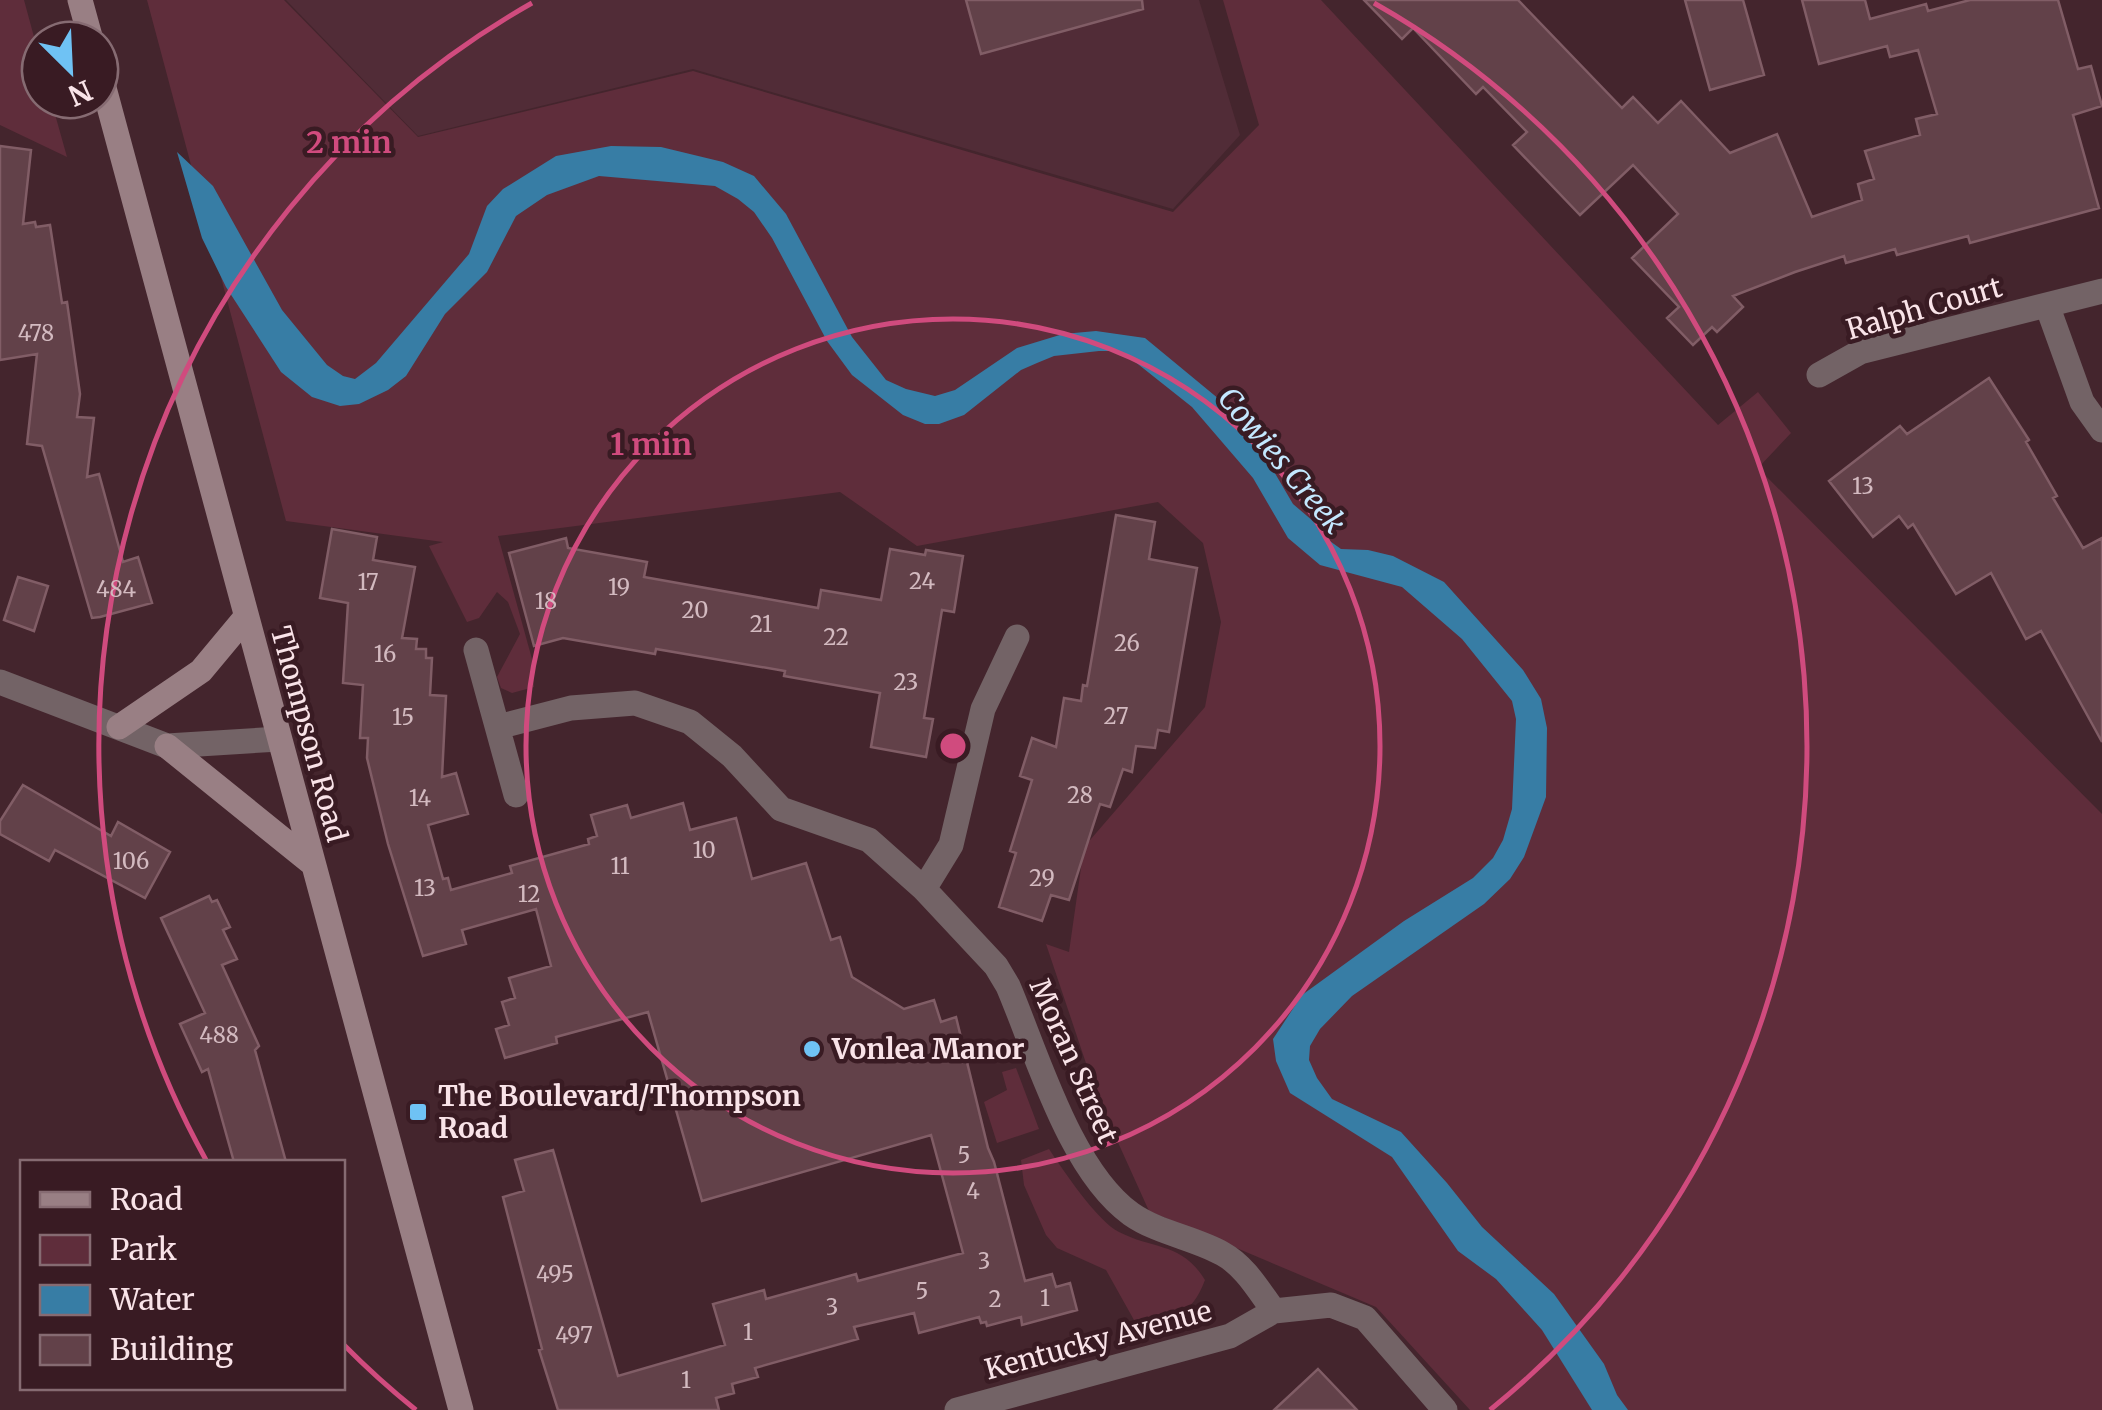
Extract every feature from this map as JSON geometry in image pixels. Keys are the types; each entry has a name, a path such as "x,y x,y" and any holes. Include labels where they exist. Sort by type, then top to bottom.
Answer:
{"main road":[{"name":"Thompson Road","path":"113,120 461,1410"},
{"path":"119,727 200,672 246,618"},
{"path":"167,746 313,864"}],"street":[{"name":"Ralph Court","path":"1819,375 1860,352 2102,290"},
{"path":"2048,305 2082,402 2102,430"},
{"path":"924,890 951,845 983,709 1018,637"},
{"path":"476,650 516,795"},
{"path":"0,682 167,746 279,739"},
{"name":"Moran Street","path":"498,726 572,708 635,703 690,722 732,756 781,808 870,840 996,966 1069,1132 1106,1190 1133,1215 1226,1255 1243,1270 1274,1311"},
{"name":"Kentucky Avenue","path":"957,1410 1230,1336 1274,1311 1331,1305 1365,1318 1445,1410"}],"shaded area":[{"path":"286,0 1199,0 1240,135 1173,209 693,69 418,136"}],"green space":[{"path":"0,0 24,0 29,20 20,20 20,120 57,120 67,157 0,125"},
{"path":"147,0 284,0 418,137 693,71 1173,212 1259,125 1223,0 1321,0 1718,425 1758,392 1791,433 1758,468 2102,814 2102,1410 1470,1410 1376,1307 1149,1211 1097,1096 1046,944 1069,952 1084,847 1205,707 1221,622 1203,543 1158,502 917,546 840,492 498,536 532,659 534,687 512,693 501,688 497,677 520,634 508,602 497,592 479,618 467,622 429,546 443,542 286,521"},
{"path":"1016,1068 1039,1129 997,1143 984,1102 1007,1090 1002,1072"},
{"path":"1049,1149 1110,1226 1177,1253 1196,1268 1205,1280 1187,1309 1139,1329 1106,1270 1057,1248 1046,1235 1024,1185 1021,1160"}],"water":[{"name":"Cowies Creek","path":"611,146 661,147 723,162 754,176 786,214 852,337 886,380 906,389 935,396 955,390 1017,348 1063,334 1096,331 1145,338 1231,409 1255,439 1293,504 1320,527 1327,539 1341,549 1393,556 1444,582 1523,670 1541,699 1547,728 1546,797 1524,857 1510,879 1484,904 1352,996 1320,1029 1310,1046 1309,1060 1332,1099 1401,1132 1482,1227 1554,1294 1604,1364 1628,1410 1592,1410 1542,1330 1496,1279 1458,1251 1392,1157 1290,1093 1276,1061 1273,1039 1302,995 1404,921 1473,878 1493,858 1503,840 1512,809 1516,719 1512,701 1462,639 1402,587 1320,565 1288,538 1253,478 1192,407 1129,357 1112,351 1054,356 1021,370 964,415 939,424 925,424 903,415 852,375 827,341 754,212 715,186 599,176 547,195 516,216 487,272 445,314 406,376 359,404 340,406 312,397 281,372 226,287 202,238 177,152 213,186 282,310 327,365 355,379 376,363 469,254 487,206 503,189 556,156"}],"building":[{"path":"966,0 1142,0 1143,9 981,54"},
{"path":"1364,0 1518,0 1622,108 1633,97 1658,123 1681,101 1730,153 1777,134 1812,217 1862,200 1858,184 1874,179 1865,151 1920,135 1916,119 1937,114 1918,50 1890,57 1887,46 1819,64 1802,0 1865,0 1870,19 1926,4 1928,11 1970,0 2058,0 2078,69 2091,66 2102,106 2073,115 2099,208 1970,243 1968,236 1897,255 1895,249 1846,263 1844,256 1795,272 1733,296 1743,307 1717,332 1712,327 1693,345 1667,318 1679,307 1632,258 1678,214 1633,165 1580,215 1513,145 1527,132 1483,87 1476,94 1413,28 1402,39"},
{"path":"1685,0 1743,0 1764,75 1710,90"},
{"path":"0,146 31,150 23,224 50,225 62,303 67,302 80,394 77,417 94,418 87,477 99,474 123,562 138,557 152,603 92,618 42,446 27,444 37,354 0,360"},
{"path":"1989,378 2029,440 2026,442 2057,496 2053,498 2083,548 2102,538 2102,742 2041,631 2026,639 1991,573 1956,594 1913,524 1908,528 1899,516 1873,537 1829,481 1900,426 1907,434"},
{"path":"1116,515 1155,522 1149,559 1197,568 1169,732 1158,730 1155,748 1136,746 1132,772 1123,769 1110,807 1100,804 1069,900 1051,895 1042,921 999,907 1016,853 1010,851 1032,780 1020,776 1032,738 1056,747 1064,698 1081,701 1083,685 1087,686"},
{"path":"332,529 377,537 373,560 415,567 402,638 417,639 416,649 426,649 426,658 432,658 430,695 446,696 442,777 456,773 468,814 428,825 443,879 448,878 451,890 512,873 510,866 589,844 588,839 597,836 591,815 627,805 631,818 683,803 690,830 736,818 752,879 806,863 831,940 840,937 852,977 904,1009 934,1000 941,1022 956,1017 1025,1281 1052,1274 1056,1287 1070,1283 1077,1310 1022,1325 1021,1317 987,1326 979,1317 919,1333 914,1313 854,1327 858,1339 755,1368 758,1377 732,1384 734,1393 716,1398 719,1410 558,1410 539,1350 542,1349 503,1197 524,1191 515,1160 553,1150 618,1376 725,1345 713,1304 764,1290 766,1299 856,1274 858,1281 963,1253 931,1135 702,1201 648,1012 556,1037 557,1043 505,1058 496,1029 509,1025 502,1002 515,998 509,978 551,966 536,909 462,930 466,944 423,956 388,844 367,758 368,738 360,738 363,685 343,683 348,603 320,598"},
{"path":"566,538 568,548 647,562 644,577 818,608 821,590 881,600 890,549 963,556 954,612 942,610 924,718 933,719 926,757 871,747 880,693 784,676 785,671 656,649 655,654 563,638 534,646 509,553"},
{"path":"18,577 48,586 34,631 4,620"},
{"path":"23,785 111,836 118,822 170,852 145,898 55,850 49,861 0,834 0,821"},
{"path":"209,896 212,902 217,900 230,927 223,930 237,959 222,965 259,1046 255,1050 285,1160 233,1160 208,1069 202,1072 180,1024 205,1013 161,918"},
{"path":"1318,1369 1357,1410 1274,1410"}],"place":[{"name":"Vonlea Manor","path":"812,1049"},
{"name":"The Boulevard/Thompson Road","path":"418,1112"}]}
